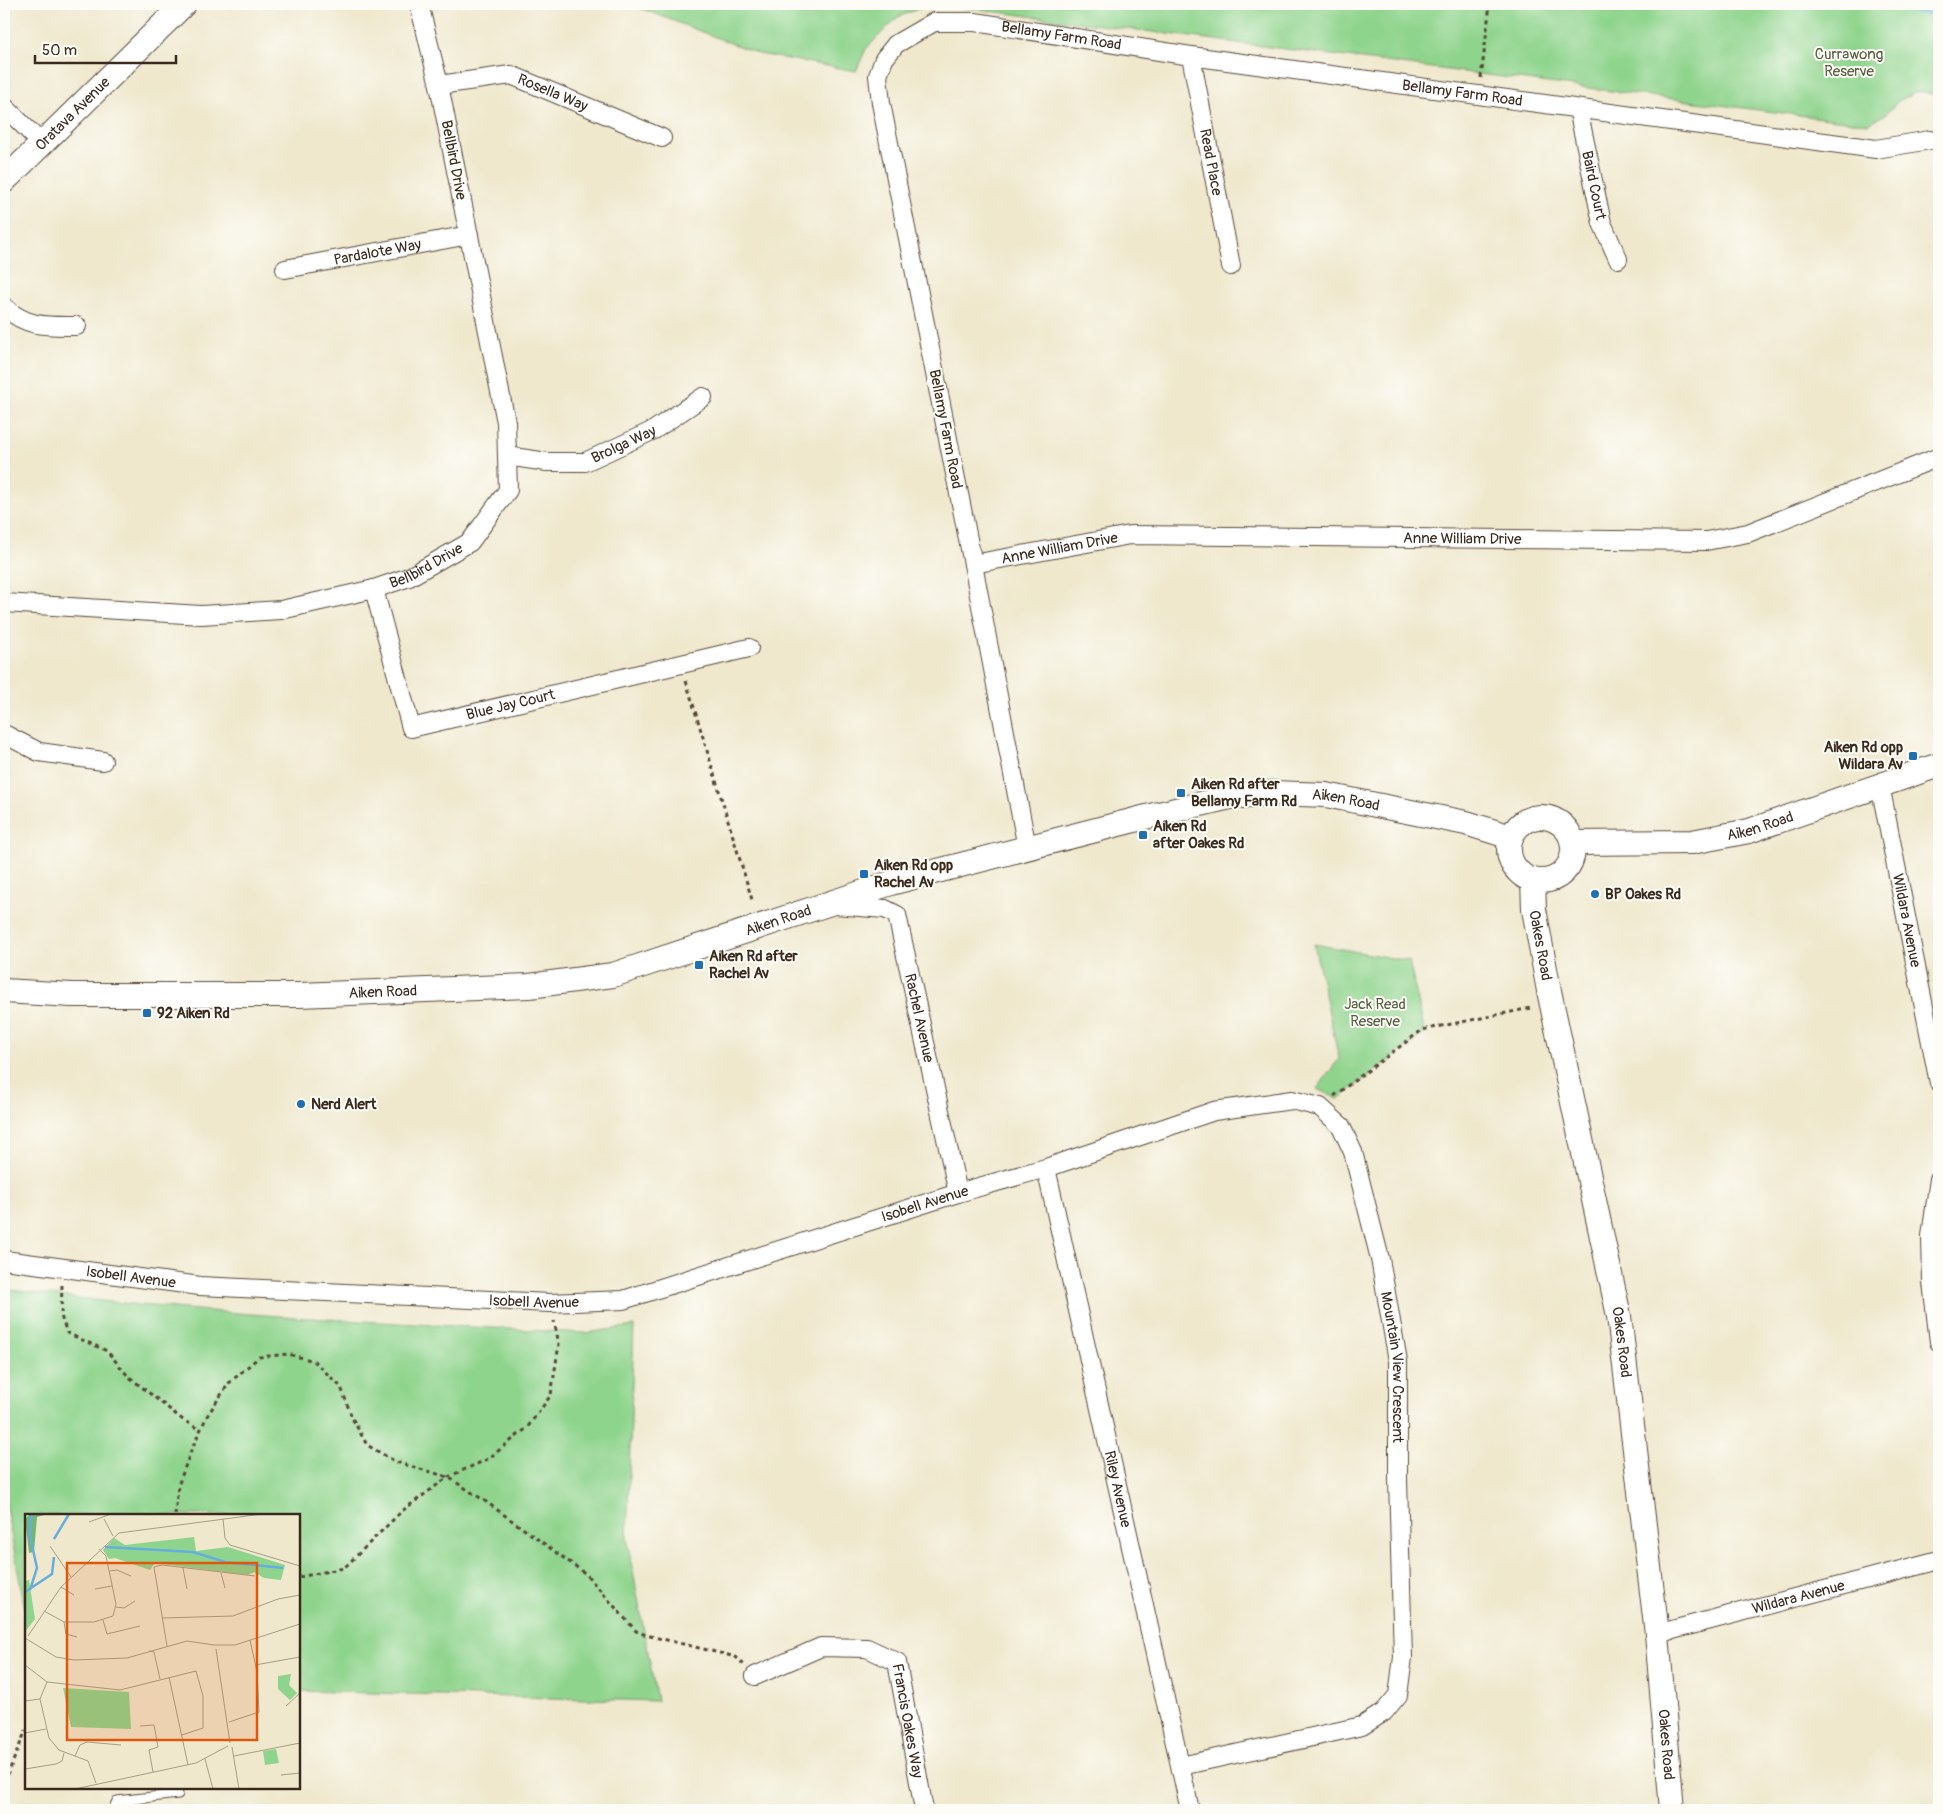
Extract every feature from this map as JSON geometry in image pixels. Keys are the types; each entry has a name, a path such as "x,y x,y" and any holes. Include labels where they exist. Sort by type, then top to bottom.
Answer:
{"street":[{"name":"Oratava Avenue","path":"4,181 184,4"},
{"name":"Bellbird Drive","path":"4,603 201,615 281,610 374,590 409,577 470,542 508,490 506,422 439,85 419,4"},
{"name":"Bellamy Farm Road","path":"1026,848 973,564 880,103 878,76 884,60 896,44 934,22 975,22 1191,56 1876,149 1930,140"},
{"name":"Read Place","path":"1191,56 1232,266"},
{"name":"Rosella Way","path":"439,85 511,75 662,138"},
{"path":"4,106 41,144"},
{"name":"Baird Court","path":"1578,109 1602,223 1618,259"},
{"name":"Pardalote Way","path":"285,269 469,235"},
{"path":"4,307 18,320 43,326 77,326"},
{"name":"Brolga Way","path":"507,456 547,462 585,462 654,430 703,397"},
{"name":"Anne William Drive","path":"973,564 1130,534 1706,541 1748,533 1939,457"},
{"name":"Blue Jay Court","path":"374,590 411,728 749,648"},
{"path":"4,734 40,752 103,761"},
{"name":"Aiken Road","path":"1573,843 1692,842 1721,838 1749,831 1939,765"},
{"name":"Wildara Avenue","path":"1880,786 1935,1042 1939,1083"},
{"name":"Aiken Road","path":"4,990 72,995 299,995 447,990 572,981 622,973 891,883 1230,797 1273,793 1326,796 1466,823 1511,837"},
{"path":"1540,817 1551,818 1562,824 1569,833 1573,843 1573,857 1565,871 1556,877 1546,881 1533,880 1523,875 1511,859 1511,837 1520,825 1529,820 1540,817"},
{"name":"Oakes Road","path":"1533,880 1534,909 1552,1004 1619,1316 1657,1634 1672,1810"},
{"name":"Rachel Avenue","path":"824,904 878,908 897,915 958,1193"},
{"name":"Mountain View Crescent","path":"1046,1168 1214,1111 1292,1100 1320,1107 1341,1126 1353,1152 1380,1259 1398,1361 1398,1479 1403,1657 1398,1695 1384,1712 1362,1726 1181,1766"},
{"name":"Isobell Avenue","path":"4,1260 63,1270 200,1286 550,1303 623,1300 958,1193 1046,1168"},
{"name":"Riley Avenue","path":"1046,1168 1190,1810"},
{"path":"1939,1179 1932,1236 1932,1282 1939,1342"},
{"name":"Wildara Avenue","path":"1657,1634 1939,1560"},
{"name":"Francis Oakes Way","path":"755,1676 821,1647 867,1648 897,1662 924,1810"}],"lane":[{"path":"113,1810 117,1801 178,1794"}],"path":[{"path":"1478,96 1490,4"},
{"path":"680,664 753,903"},
{"path":"1320,1107 1422,1030 1552,1004"},
{"path":"63,1270 61,1316 67,1333 107,1351 128,1376 183,1420 200,1430"},
{"path":"300,1577 344,1568 402,1512 448,1477 488,1459 527,1428 551,1395 558,1344 550,1303"},
{"path":"175,1514 178,1486 200,1430 207,1416 235,1378 259,1357 288,1354 314,1361 341,1387 352,1418 367,1445 396,1462 448,1477 586,1574 636,1631 736,1657 755,1676"},
{"path":"4,1783 25,1732"}],"green space":[{"name":"Currawong Reserve","path":"630,4 1939,4 1939,96 1919,91 1898,101 1886,114 1869,123 1852,122 974,9 926,6 898,17 866,49 856,71 759,54"},
{"name":"Jack Read Reserve","path":"1314,944 1409,961 1425,1033 1338,1099 1317,1089 1339,1059"},
{"path":"4,1289 149,1306 294,1317 586,1333 634,1326 627,1539 657,1701 300,1691 300,1514 25,1514 25,1610 4,1495"}],"waterway":[{"path":"1868,4 1886,5 1939,15"}],"place":[{"name":"Aiken Rd opp Wildara Av","path":"1913,756"},
{"name":"Aiken Rd after Bellamy Farm Rd","path":"1181,793"},
{"name":"Aiken Rd after Oakes Rd","path":"1143,835"},
{"name":"Aiken Rd opp Rachel Av","path":"864,874"},
{"name":"BP Oakes Rd","path":"1595,894"},
{"name":"Aiken Rd after Rachel Av","path":"699,965"},
{"name":"92 Aiken Rd","path":"147,1013"},
{"name":"Nerd Alert","path":"301,1104"}]}
